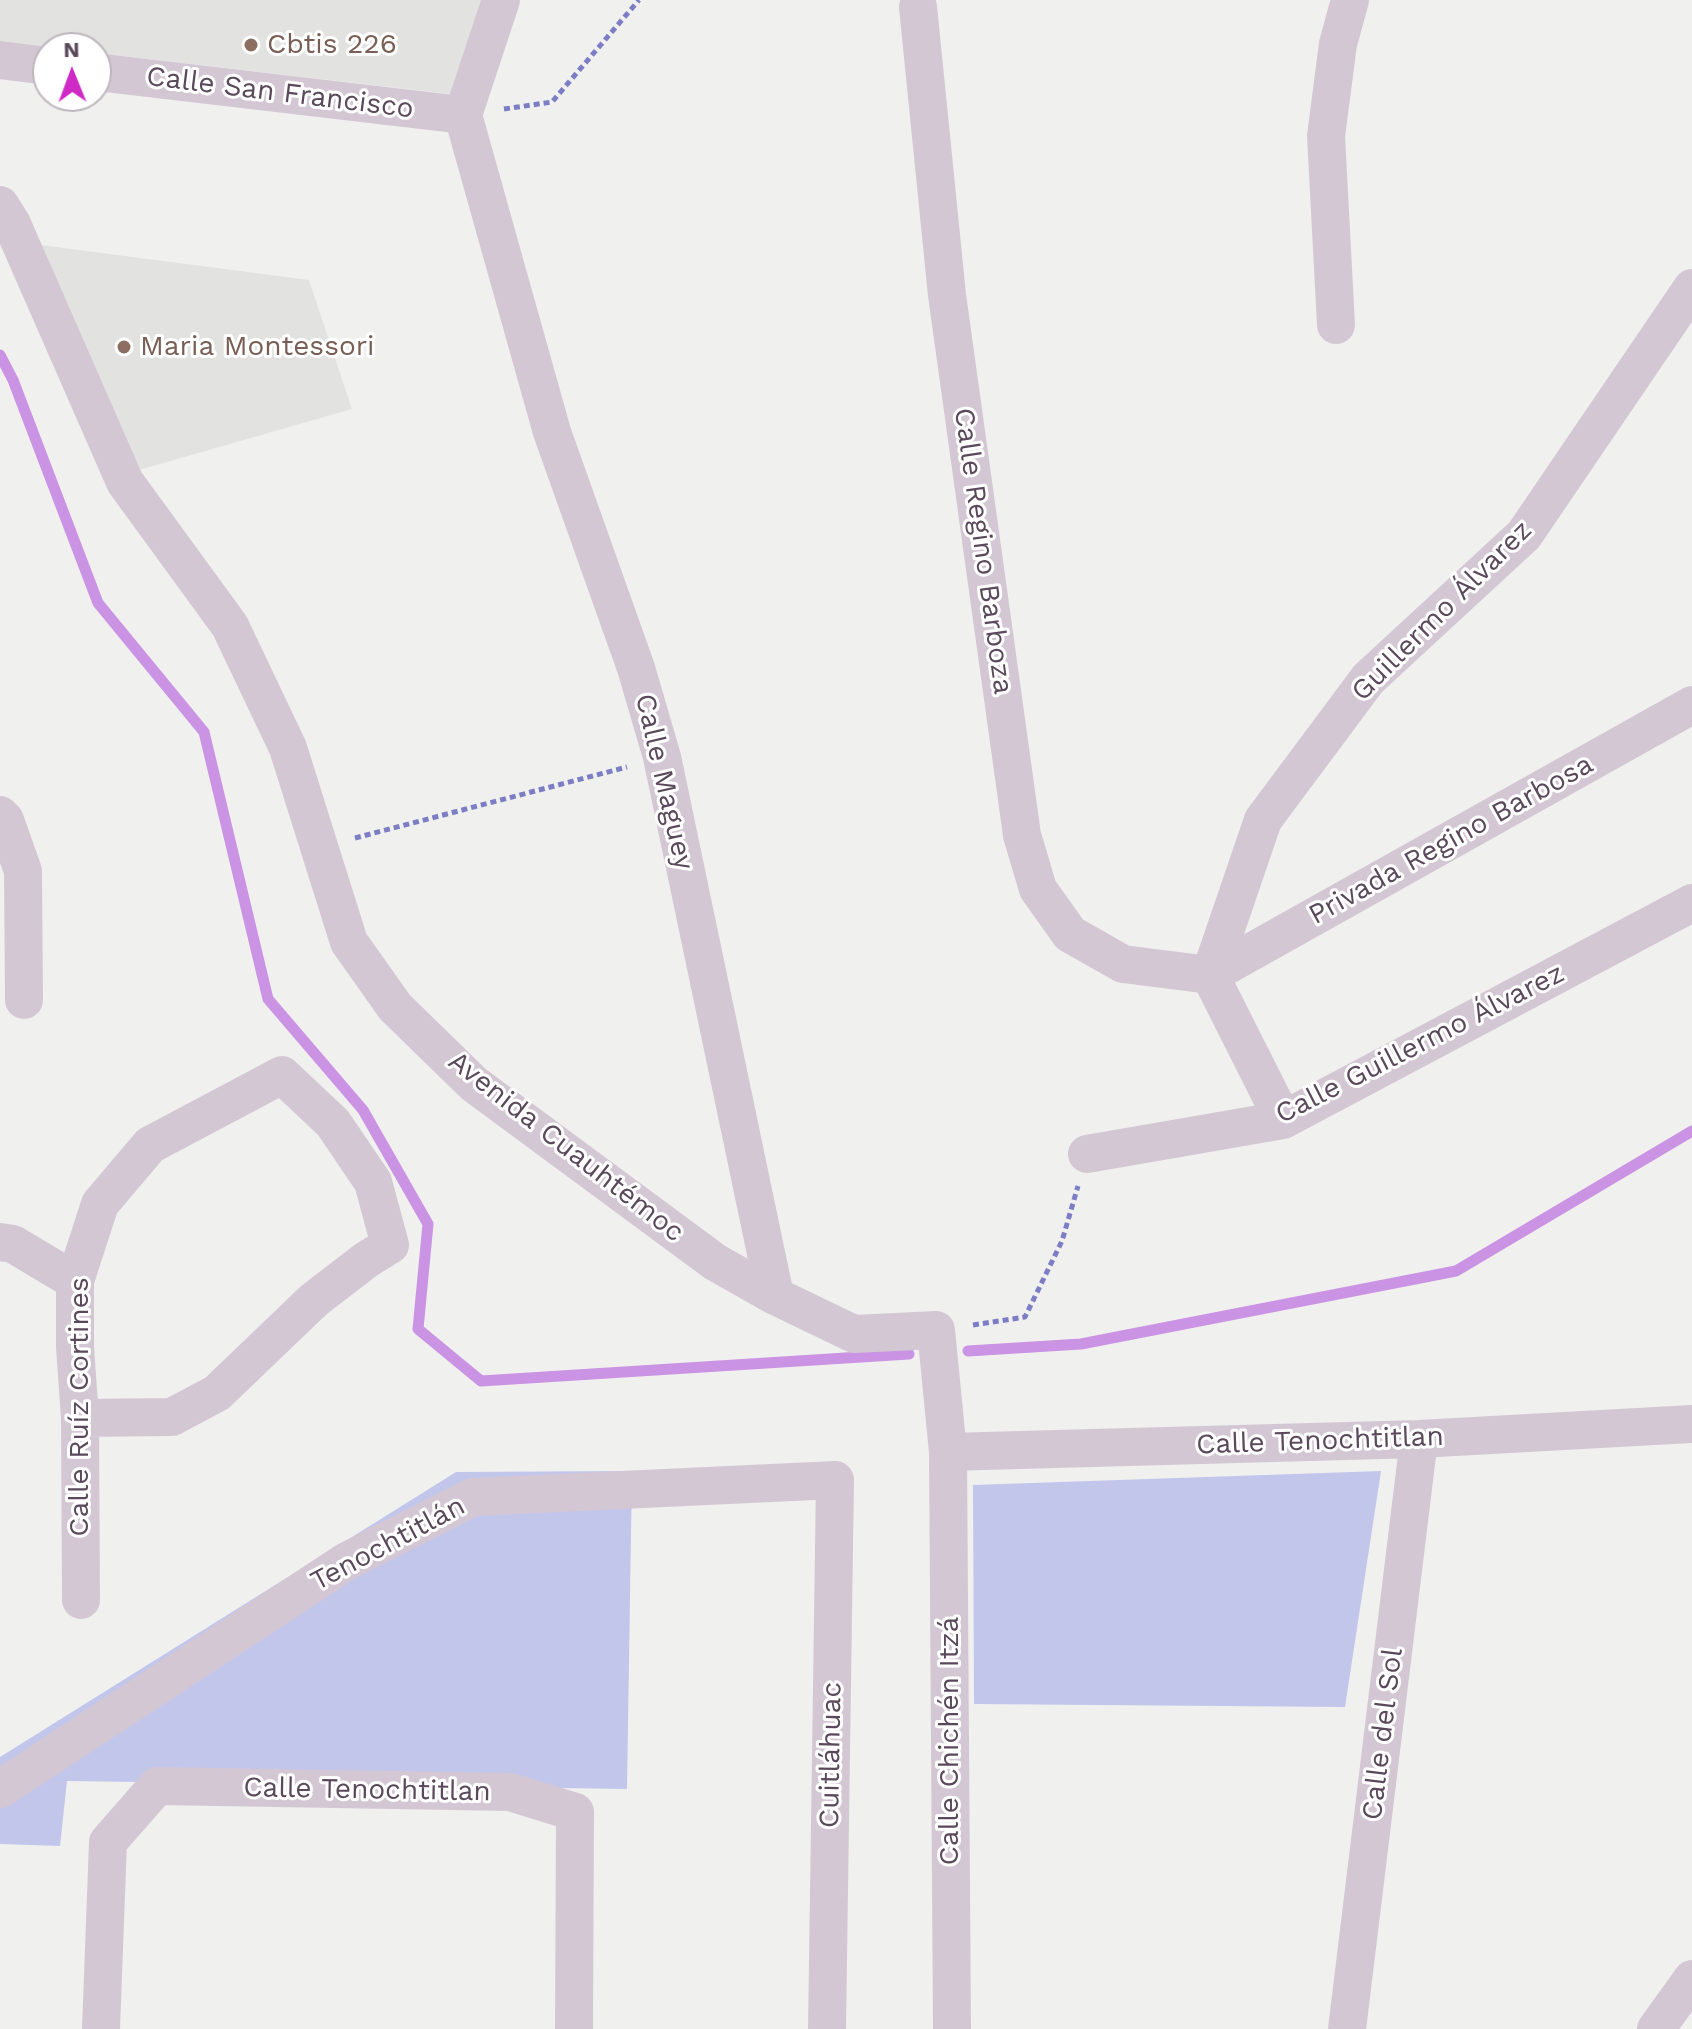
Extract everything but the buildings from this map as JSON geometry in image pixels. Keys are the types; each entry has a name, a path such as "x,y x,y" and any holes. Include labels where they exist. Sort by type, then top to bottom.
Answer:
{"street":[{"path":"463,115 501,0"},
{"path":"1336,325 1326,136 1338,44 1350,0"},
{"name":"Calle Regino Barboza","path":"918,7 947,295 1022,835 1038,889 1070,934 1123,964 1210,975"},
{"path":"0,60 32,64"},
{"name":"Calle San Francisco","path":"112,74 463,115"},
{"name":"Calle Maguey","path":"463,115 552,432 636,668 662,757 775,1296"},
{"name":"Avenida Cuauhtémoc","path":"0,205 12,224 125,482 230,626 288,748 349,942 395,1007 474,1084 715,1262 775,1296"},
{"name":"Guillermo Álvarez","path":"1210,975 1263,820 1368,679 1524,535 1692,288"},
{"name":"Privada Regino Barbosa","path":"1210,975 1692,705"},
{"path":"0,815 5,820 23,871 12,916 24,1000"},
{"name":"Calle Guillermo Álvarez","path":"1087,1154 1283,1120 1692,903"},
{"path":"1210,975 1283,1120"},
{"name":"Calle Ruíz Cortines","path":"80,1418 172,1417 217,1393 314,1300 390,1245 373,1182 333,1123 282,1075 150,1145 100,1204 75,1281 75,1347 80,1418 81,1600"},
{"path":"0,1242 13,1244 75,1281"},
{"path":"775,1296 854,1334 936,1330 948,1452"},
{"name":"Calle Tenochtitlan","path":"948,1452 1419,1439 1692,1424"},
{"name":"Calle del Sol","path":"1347,2029 1419,1439"},
{"name":"Calle Chichén Itzá","path":"948,1452 952,2029"},
{"name":"Tenochtitlán","path":"0,1789 347,1561 473,1497 835,1480"},
{"name":"Cuitláhuac","path":"827,2029 835,1480"},
{"name":"Calle Tenochtitlan","path":"101,2029 108,1842 157,1786 510,1792 575,1812 574,2029"},
{"path":"1656,2029 1692,1979"}],"path":[{"path":"463,115 552,102 639,0"},
{"path":"319,848 662,757"},
{"path":"936,1330 1025,1317 1062,1241 1087,1154"}],"shaded area":[{"name":"Cbtis 226","path":"0,0 489,0 459,95 112,55 112,32 32,32 32,46 0,42"},
{"path":"33,244 309,280 352,409 132,472"},
{"path":"632,1471 627,1789 67,1781 60,1846 0,1844 0,1757 456,1472"},
{"path":"1381,1471 1345,1707 974,1704 973,1485"}],"waterway":[{"path":"0,355 13,380 98,603 204,732 268,999 363,1110 428,1224 418,1329 481,1381 909,1354"},
{"path":"968,1351 1081,1344 1456,1271 1692,1131"}],"place":[{"name":"Cbtis 226","path":"251,45"},
{"name":"Maria Montessori","path":"124,347"}]}
